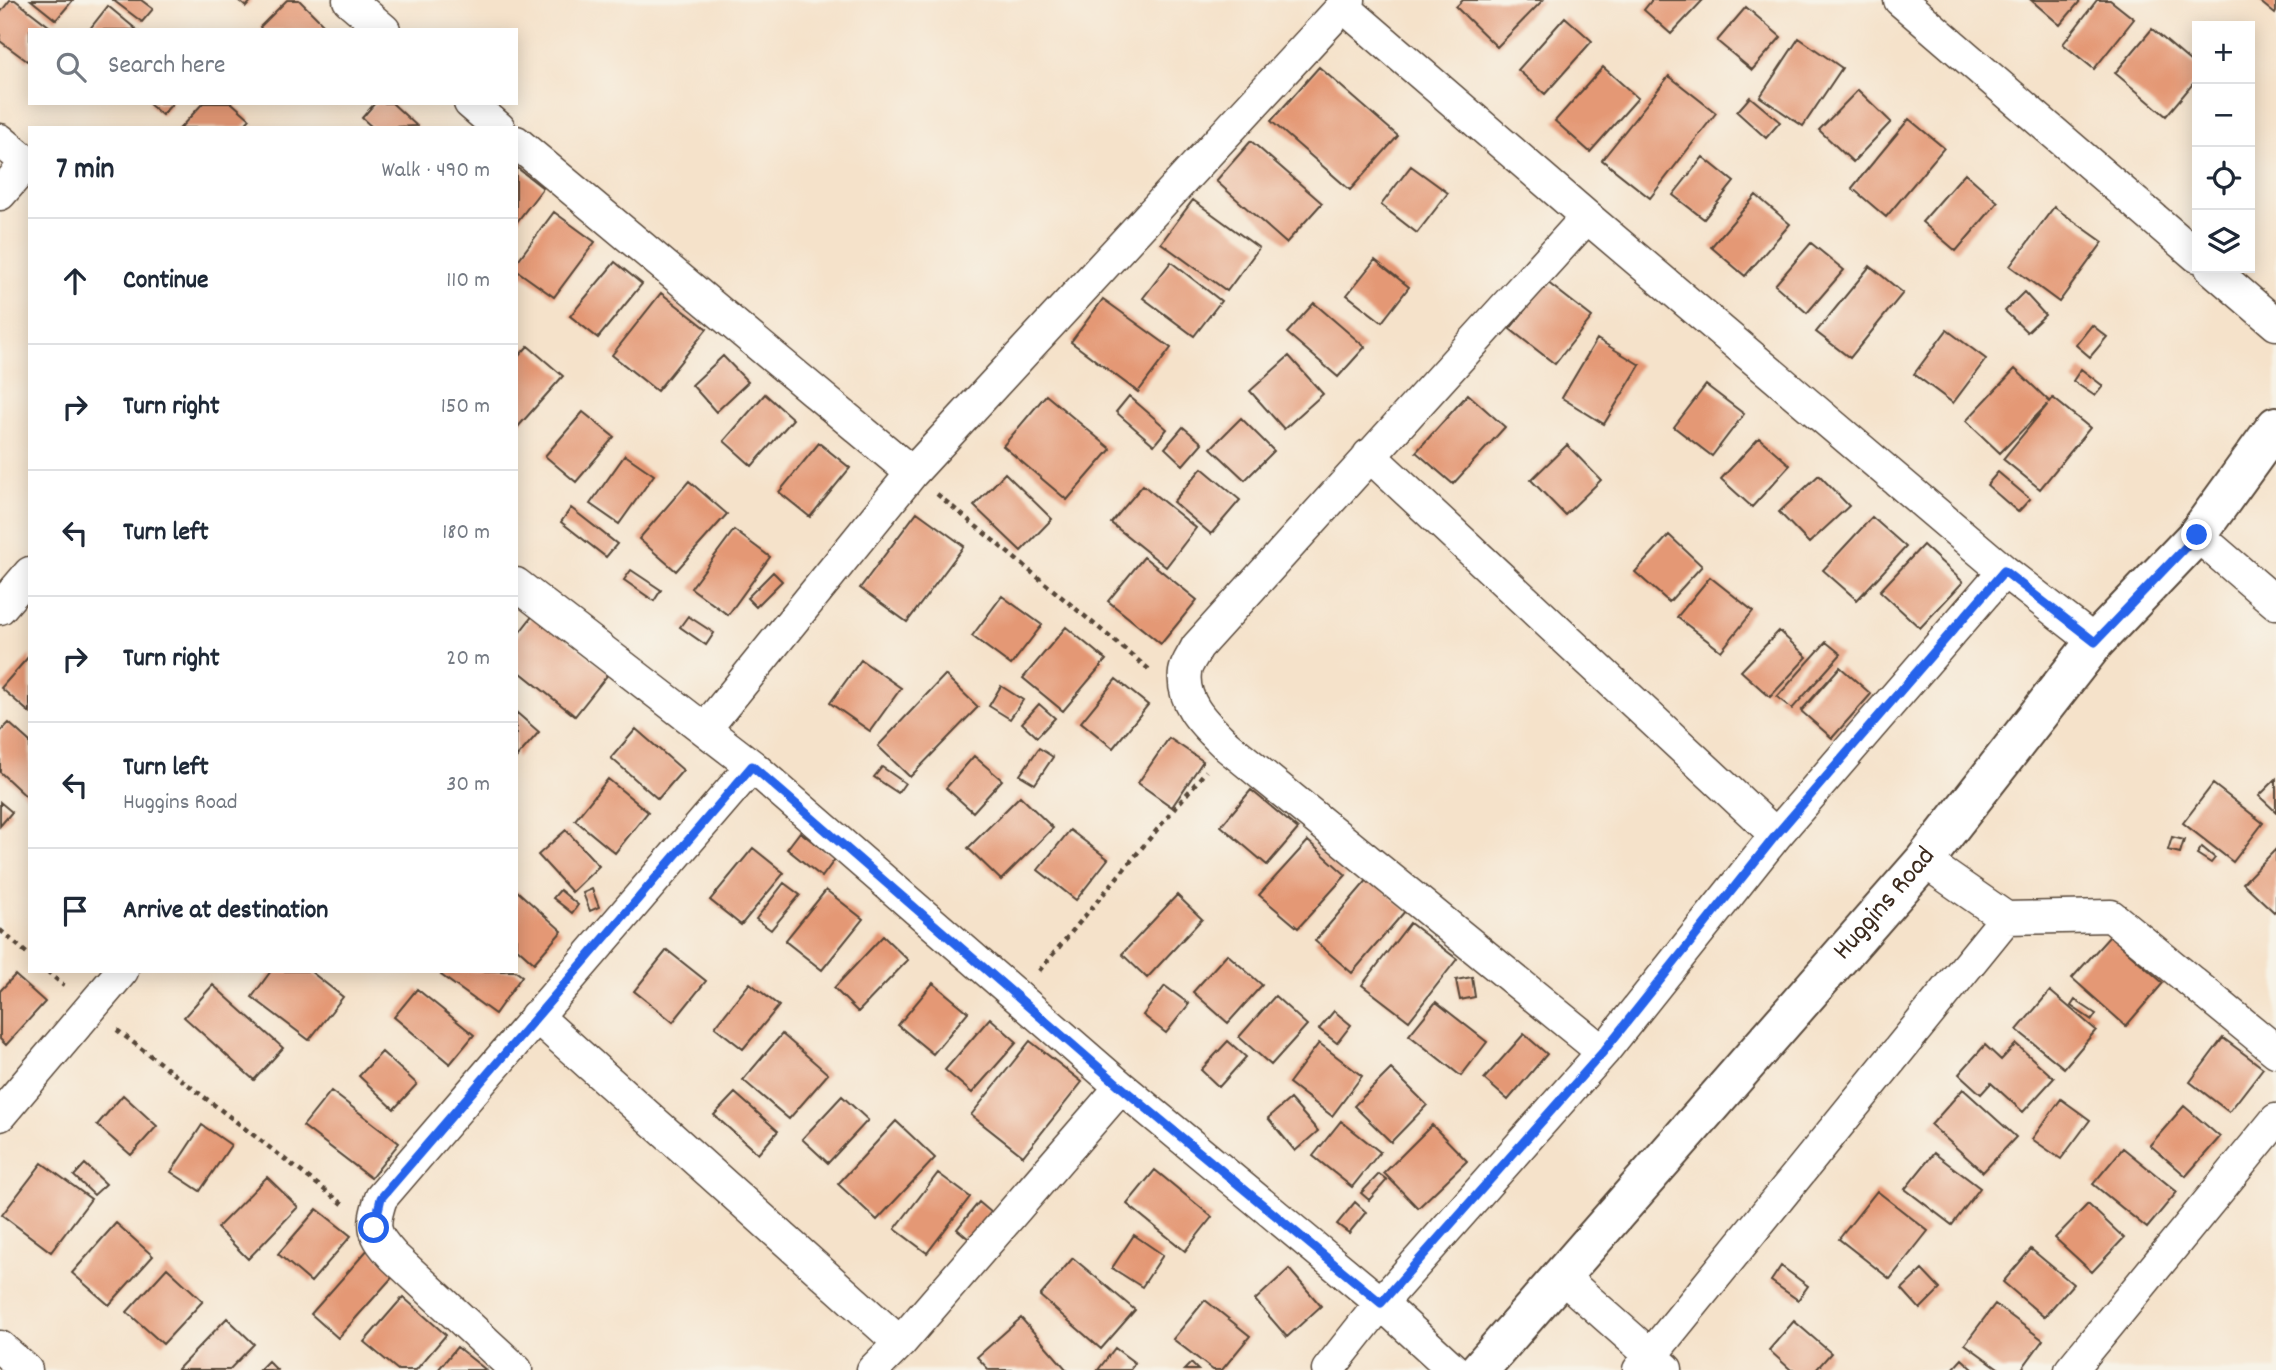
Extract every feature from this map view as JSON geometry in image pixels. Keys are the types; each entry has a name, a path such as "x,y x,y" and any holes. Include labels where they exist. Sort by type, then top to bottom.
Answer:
{"street":[{"path":"349,0 382,28"},
{"path":"1900,0 2192,252"},
{"path":"705,729 912,474 1346,3 1587,217 2004,571 2095,642"},
{"path":"0,140 28,164 0,194"},
{"path":"518,144 912,474"},
{"path":"1587,217 1197,647 1185,671 1188,701 1206,726 1227,746 1603,1052"},
{"path":"2217,273 2276,324"},
{"name":"Huggins Road","path":"1479,1370 1924,861 2095,642 2197,535 2276,426"},
{"path":"1369,455 1776,835"},
{"path":"2197,535 2276,603"},
{"path":"1328,1370 1381,1303 1603,1052 1776,835 2004,571"},
{"path":"0,608 28,575"},
{"path":"518,586 752,766 1121,1087 1381,1303 1454,1370"},
{"path":"516,1370 381,1242 374,1228 381,1198 752,766"},
{"path":"1924,861 2006,918 2111,916 2276,1051"},
{"path":"1561,1276 1652,1365 2006,918"},
{"path":"0,1115 120,973"},
{"path":"536,1016 901,1343"},
{"path":"873,1370 901,1343 1121,1087"},
{"path":"2071,1370 2276,1120"},
{"path":"0,1347 26,1370"}],"path":[{"path":"912,474 1188,701"},
{"path":"1017,998 1227,746"},
{"path":"0,930 28,954"},
{"path":"49,973 90,1009 374,1228"}],"building":[{"path":"10,0 15,0 51,28 28,28 27,61 0,41 0,13"},
{"path":"31,0 73,0 56,20"},
{"path":"113,0 141,0 153,9 142,22"},
{"path":"238,0 252,0 246,7"},
{"path":"287,0 299,0 325,26 324,28 260,27"},
{"path":"1463,0 1543,0 1497,47 1456,7"},
{"path":"1652,0 1703,0 1671,34 1644,10"},
{"path":"2031,0 2081,0 2060,25"},
{"path":"2097,0 2110,0 2134,19 2094,69 2063,44"},
{"path":"2258,0 2276,0 2275,14"},
{"path":"108,6 135,28 91,28"},
{"path":"1746,7 1781,37 1752,70 1717,41"},
{"path":"1565,17 1592,41 1545,94 1518,70"},
{"path":"2152,29 2192,63 2192,85 2166,116 2115,73"},
{"path":"1799,38 1842,68 1803,126 1760,97"},
{"path":"1319,67 1398,136 1350,190 1271,121"},
{"path":"1603,67 1638,98 1590,152 1555,121"},
{"path":"1669,76 1716,113 1650,198 1602,160"},
{"path":"1858,90 1891,122 1853,162 1819,130"},
{"path":"1750,97 1780,122 1766,138 1737,112"},
{"path":"150,105 171,105 162,115"},
{"path":"201,105 234,105 250,119 244,126 182,126"},
{"path":"373,105 394,105 417,126 371,126 362,118"},
{"path":"1909,119 1944,148 1886,217 1852,188"},
{"path":"1251,141 1322,203 1286,243 1216,181"},
{"path":"1703,157 1734,182 1704,219 1673,195"},
{"path":"1411,166 1448,193 1417,233 1381,205"},
{"path":"518,169 543,188 518,220"},
{"path":"1965,173 1998,202 1956,251 1922,222"},
{"path":"1756,195 1790,224 1745,276 1711,247"},
{"path":"1193,200 1259,248 1227,291 1161,243"},
{"path":"2054,207 2103,242 2059,302 2010,266"},
{"path":"554,212 595,242 554,297 518,271 518,260"},
{"path":"1811,243 1844,270 1807,313 1775,285"},
{"path":"1375,260 1409,287 1382,322 1347,295"},
{"path":"615,262 642,284 598,338 570,316"},
{"path":"1171,262 1221,301 1194,336 1143,298"},
{"path":"1870,266 1903,293 1850,358 1816,332"},
{"path":"1547,282 1592,317 1555,364 1510,329"},
{"path":"2024,292 2045,315 2027,332 2005,311"},
{"path":"661,293 707,329 657,391 612,355"},
{"path":"1103,299 1171,348 1138,392 1071,342"},
{"path":"1314,303 1365,347 1338,377 1287,333"},
{"path":"2092,325 2107,337 2090,357 2076,345"},
{"path":"1947,330 1986,359 1953,403 1914,374"},
{"path":"1597,339 1640,365 1604,424 1562,398"},
{"path":"528,346 563,376 518,427 518,357"},
{"path":"723,356 748,382 716,412 692,385"},
{"path":"1289,356 1323,394 1284,429 1250,391"},
{"path":"2015,369 2050,402 2053,398 2090,428 2040,489 2003,459 2048,404 2000,453 1966,421"},
{"path":"2081,369 2103,386 2095,396 2073,381"},
{"path":"1706,385 1744,414 1712,456 1674,427"},
{"path":"765,394 793,419 752,466 724,441"},
{"path":"1468,394 1505,427 1453,484 1416,452"},
{"path":"1046,395 1111,449 1067,500 1003,446"},
{"path":"1129,396 1167,429 1154,445 1116,412"},
{"path":"583,412 614,437 576,482 545,456"},
{"path":"1241,418 1274,451 1245,480 1211,448"},
{"path":"1183,427 1202,443 1183,465 1165,448"},
{"path":"1759,438 1790,465 1752,507 1721,479"},
{"path":"819,443 850,468 810,517 779,492"},
{"path":"1567,445 1601,480 1565,515 1531,480"},
{"path":"625,455 654,475 619,524 590,504"},
{"path":"1202,468 1240,500 1211,534 1173,502"},
{"path":"1998,472 2030,499 2018,512 1987,485"},
{"path":"1005,473 1052,519 1021,551 974,506"},
{"path":"1819,475 1849,506 1809,543 1779,512"},
{"path":"689,481 727,514 676,571 639,539"},
{"path":"1143,485 1196,528 1166,567 1111,523"},
{"path":"571,508 617,544 606,557 561,522"},
{"path":"917,512 964,546 907,622 860,588"},
{"path":"1872,517 1906,547 1857,600 1823,570"},
{"path":"734,530 770,557 728,615 691,588"},
{"path":"1669,535 1702,566 1669,602 1635,572"},
{"path":"1923,545 1963,582 1920,628 1880,591"},
{"path":"1144,557 1197,600 1161,644 1108,601"},
{"path":"631,570 661,590 654,601 624,580"},
{"path":"773,572 782,581 756,607 747,598"},
{"path":"1710,577 1753,611 1721,651 1677,617"},
{"path":"1002,596 1042,625 1011,665 972,636"},
{"path":"534,614 609,673 575,716 518,671 518,634"},
{"path":"688,616 714,633 706,645 680,627"},
{"path":"1066,627 1106,660 1063,711 1023,678"},
{"path":"1779,631 1807,657 1770,697 1741,671"},
{"path":"1826,642 1841,654 1792,709 1777,697"},
{"path":"28,657 28,711 1,688"},
{"path":"861,660 901,688 870,731 830,703"},
{"path":"1840,667 1871,694 1832,738 1801,711"},
{"path":"945,675 978,707 910,777 878,746"},
{"path":"1116,679 1148,705 1113,748 1081,722"},
{"path":"1001,686 1023,700 1010,719 989,706"},
{"path":"1039,704 1055,718 1037,737 1022,723"},
{"path":"518,714 539,732 518,756"},
{"path":"9,723 28,740 28,798 0,772 0,732"},
{"path":"636,729 683,770 658,799 611,758"},
{"path":"1169,738 1203,761 1172,807 1138,783"},
{"path":"1039,748 1053,757 1035,784 1020,775"},
{"path":"974,756 1002,780 973,812 946,788"},
{"path":"882,767 905,783 898,793 874,777"},
{"path":"608,779 648,812 615,853 575,820"},
{"path":"2276,779 2276,812 2259,796"},
{"path":"2213,784 2263,823 2233,862 2183,823"},
{"path":"1251,790 1298,829 1267,865 1221,826"},
{"path":"1020,796 1053,828 1001,880 968,848"},
{"path":"0,802 12,812 0,826"},
{"path":"566,830 599,866 572,892 538,855"},
{"path":"1070,830 1108,859 1076,900 1038,870"},
{"path":"800,832 835,859 822,877 787,849"},
{"path":"2172,837 2184,840 2180,853 2168,850"},
{"path":"1308,841 1346,875 1298,928 1259,895"},
{"path":"2202,847 2215,858 2211,863 2197,854"},
{"path":"753,848 784,873 741,925 710,900"},
{"path":"2276,849 2276,910 2274,912 2243,883"},
{"path":"1369,878 1406,910 1352,973 1315,941"},
{"path":"784,883 800,895 771,930 756,919"},
{"path":"592,889 599,907 590,911 583,893"},
{"path":"560,890 578,905 572,913 553,898"},
{"path":"826,890 863,919 822,970 785,941"},
{"path":"518,892 562,931 534,963 518,949"},
{"path":"1177,895 1202,919 1147,978 1122,954"},
{"path":"1410,923 1457,959 1409,1021 1362,985"},
{"path":"883,936 908,960 858,1012 834,988"},
{"path":"2110,936 2163,983 2126,1026 2072,978"},
{"path":"667,950 706,981 673,1022 634,991"},
{"path":"1227,954 1262,985 1228,1023 1193,992"},
{"path":"270,973 313,973 343,997 309,1040 252,997"},
{"path":"518,973 522,976 495,1014 441,975"},
{"path":"15,975 45,1002 6,1045 0,1039 0,991"},
{"path":"1472,977 1475,997 1460,1000 1456,980"},
{"path":"750,983 779,1006 743,1049 715,1027"},
{"path":"933,983 968,1012 933,1054 898,1025"},
{"path":"213,985 283,1048 254,1080 184,1017"},
{"path":"1165,986 1189,1004 1166,1033 1143,1015"},
{"path":"417,989 474,1035 450,1064 394,1017"},
{"path":"2050,991 2096,1030 2064,1068 2017,1030"},
{"path":"1275,996 1307,1025 1271,1065 1239,1037"},
{"path":"2075,1000 2096,1014 2092,1020 2071,1006"},
{"path":"1436,1002 1487,1042 1461,1076 1409,1035"},
{"path":"1334,1011 1351,1025 1337,1043 1319,1029"},
{"path":"990,1018 1017,1042 972,1093 945,1070"},
{"path":"782,1034 828,1074 789,1119 743,1080"},
{"path":"1524,1034 1547,1054 1508,1100 1484,1079"},
{"path":"2223,1038 2263,1068 2229,1112 2190,1082"},
{"path":"1030,1041 1082,1082 1023,1156 971,1115"},
{"path":"1228,1041 1246,1057 1219,1087 1201,1070"},
{"path":"1319,1043 1362,1076 1332,1116 1289,1083"},
{"path":"2016,1044 2054,1078 2023,1112 1991,1083 1981,1094 1959,1074 1985,1045 2001,1060"},
{"path":"382,1052 417,1084 394,1109 359,1076"},
{"path":"1391,1069 1427,1105 1391,1142 1354,1106"},
{"path":"1963,1089 2016,1137 1983,1172 1931,1125"},
{"path":"331,1091 399,1143 371,1178 303,1126"},
{"path":"735,1093 778,1131 758,1154 714,1115"},
{"path":"123,1095 157,1126 131,1155 97,1125"},
{"path":"842,1096 868,1120 828,1163 802,1139"},
{"path":"1290,1099 1318,1131 1295,1151 1268,1118"},
{"path":"2061,1099 2090,1120 2061,1159 2032,1139"},
{"path":"2184,1106 2220,1137 2186,1176 2150,1145"},
{"path":"896,1121 935,1158 877,1220 838,1184"},
{"path":"1341,1121 1380,1152 1352,1187 1313,1156"},
{"path":"202,1125 231,1145 200,1191 171,1172"},
{"path":"1432,1125 1467,1161 1418,1208 1384,1173"},
{"path":"2123,1148 2177,1192 2147,1228 2093,1184"},
{"path":"1934,1153 1980,1188 1952,1225 1905,1189"},
{"path":"42,1163 91,1199 51,1252 2,1215"},
{"path":"85,1164 106,1184 94,1195 74,1176"},
{"path":"1155,1170 1212,1217 1185,1251 1127,1204"},
{"path":"938,1173 970,1197 927,1253 895,1229"},
{"path":"1379,1174 1387,1180 1369,1200 1361,1193"},
{"path":"267,1177 298,1207 248,1259 217,1228"},
{"path":"1877,1191 1928,1231 1890,1279 1839,1239"},
{"path":"979,1202 992,1213 969,1239 957,1229"},
{"path":"1355,1202 1366,1212 1349,1233 1337,1224"},
{"path":"2088,1204 2124,1238 2092,1272 2055,1238"},
{"path":"317,1209 351,1236 311,1282 278,1254"},
{"path":"116,1223 153,1256 109,1305 72,1273"},
{"path":"1134,1235 1163,1255 1142,1287 1112,1268"},
{"path":"369,1248 396,1273 338,1338 311,1314"},
{"path":"2031,1249 2073,1284 2044,1317 2003,1282"},
{"path":"1073,1258 1135,1310 1101,1349 1040,1296"},
{"path":"1781,1266 1808,1286 1798,1300 1771,1281"},
{"path":"167,1268 203,1301 163,1344 127,1312"},
{"path":"1289,1269 1321,1306 1287,1337 1255,1300"},
{"path":"1922,1270 1940,1289 1920,1309 1902,1289"},
{"path":"403,1297 446,1335 416,1370 398,1370 364,1342"},
{"path":"1205,1300 1250,1336 1222,1370 1213,1370 1173,1339"},
{"path":"1995,1304 2043,1340 2021,1370 2001,1370 1965,1344"},
{"path":"227,1318 254,1344 229,1370 177,1370"},
{"path":"1021,1318 1067,1370 989,1370 977,1357"},
{"path":"1794,1321 1831,1353 1816,1370 1791,1370 1769,1350"},
{"path":"457,1347 486,1370 438,1370"},
{"path":"1115,1348 1135,1363 1130,1370 1098,1370"},
{"path":"1962,1359 1974,1370 1952,1370"},
{"path":"268,1361 277,1370 259,1370"},
{"path":"1191,1363 1198,1370 1184,1370"}],"route":[{"path":"374,1228 381,1198 752,766 1121,1087 1381,1303 1603,1052 1776,835 2004,571 2095,642 2197,535"}]}
